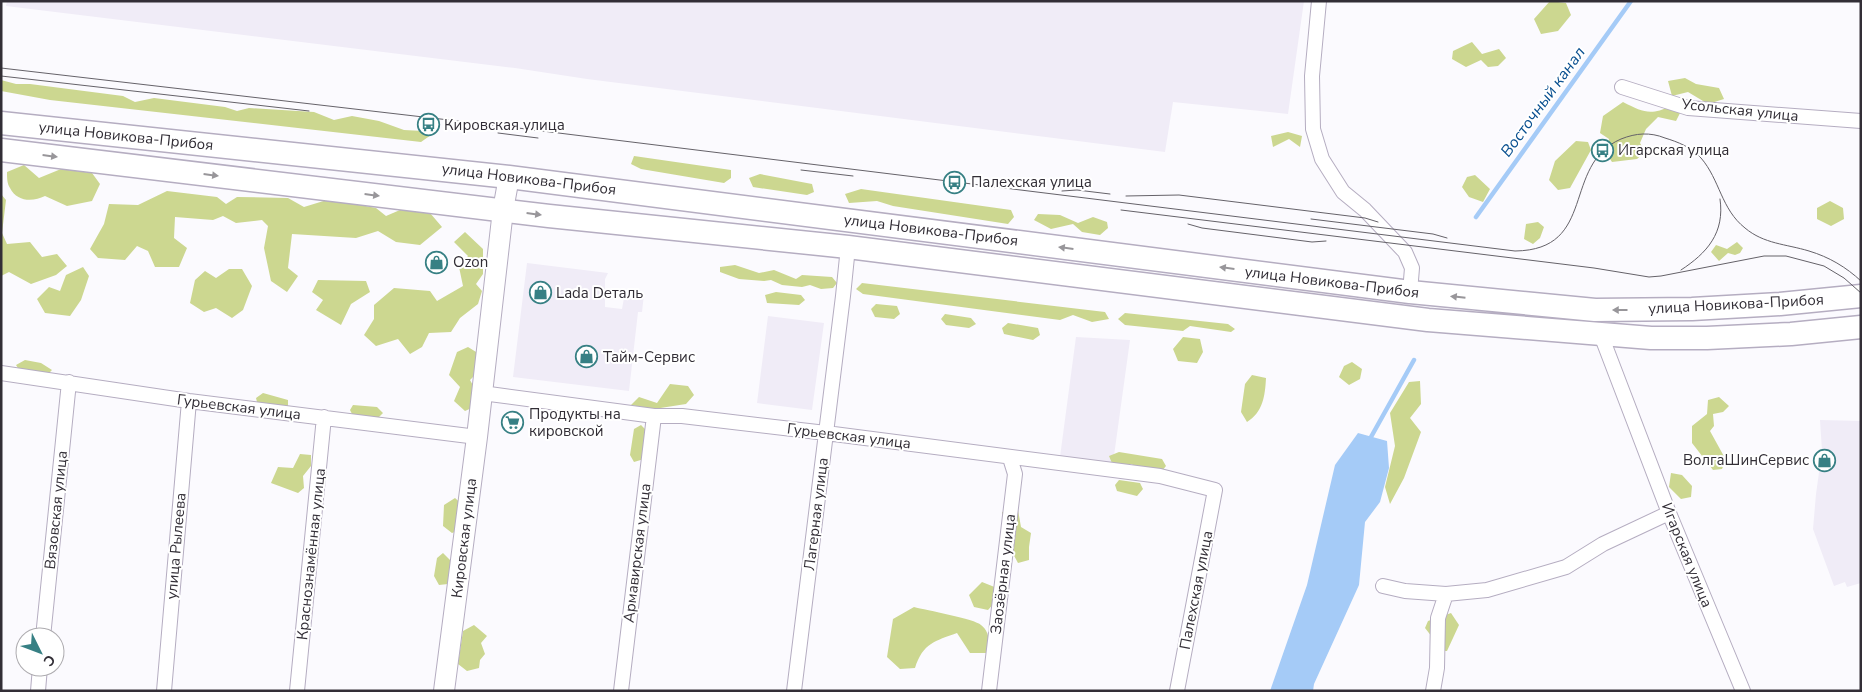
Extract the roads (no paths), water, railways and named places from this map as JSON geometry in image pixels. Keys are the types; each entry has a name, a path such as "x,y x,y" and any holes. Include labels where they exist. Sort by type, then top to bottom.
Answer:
{"main road":[{"name":"улица Новикова-Прибоя","path":"1,123 509,177 1410,292 1595,310 1702,309 1861,296"},
{"name":"улица Новикова-Прибоя","path":"1,150 503,210 848,247 1428,320 1651,338 1707,338 1791,334 1861,327"}],"street":[{"path":"1319,1 1312,76 1313,129 1322,159 1343,192 1366,210 1405,252 1412,268 1410,292"},
{"name":"Усольская улица","path":"1622,87 1688,108 1861,121"},
{"name":"Кировская улица","path":"444,691 477,437 503,210 509,177"},
{"name":"Лагерная улица","path":"794,691 844,296 848,247"},
{"name":"Игарская улица","path":"1601,335 1669,513 1743,691"},
{"name":"Гурьевская улица","path":"1,373 189,400 477,437"},
{"name":"Вязовская улица","path":"44,627 69,382"},
{"name":"Гурьевская улица","path":"482,393 654,416 682,416 826,433 1160,476 1215,490"},
{"name":"улица Рылеева","path":"164,691 189,400"},
{"name":"Армавирская улица","path":"621,691 654,416"},
{"name":"Краснознамённая улица","path":"298,691 324,418"},
{"name":"Заозёрная улица","path":"989,691 1016,474 1010,458"},
{"name":"Палехская улица","path":"1177,691 1215,490"},
{"path":"1384,586 1405,591 1446,594 1487,590 1566,567 1603,544 1669,513"},
{"path":"1433,691 1437,668 1438,618 1446,594"},
{"path":"38,691 39,677"}],"water":[{"path":"1358,433 1387,441 1389,468 1380,502 1365,522 1359,585 1314,684 1313,691 1270,691 1307,585 1335,465"}],"waterway":[{"name":"Восточный канал","path":"1476,217 1631,1"},
{"name":"Восточный канал","path":"1371,437 1414,360"}],"tram line":[{"path":"1,68 518,128 1515,251 1541,247 1558,237 1569,222 1591,167 1603,151 1621,139 1632,135 1648,134 1679,143 1697,154 1713,176 1731,212 1752,233 1776,243 1809,251 1830,259 1861,281"},
{"path":"1,76 309,111"},
{"path":"498,133 538,138"},
{"path":"801,170 853,176"},
{"path":"1062,191 1077,190 1110,194"},
{"path":"1126,196 1179,195 1365,218 1378,222"},
{"path":"1681,270 1699,257 1717,232 1720,222 1720,199"},
{"path":"1121,210 1594,268 1649,277 1764,256 1786,256 1824,266 1844,278 1861,293"},
{"path":"1311,219 1433,234 1447,238"},
{"path":"1188,224 1202,228 1312,242 1326,241"}],"place":[{"name":"Кировская улица","path":"428,125"},
{"name":"Игарская улица","path":"1602,150"},
{"name":"Палехская улица","path":"955,182"},
{"name":"Ozon","path":"437,262"},
{"name":"Lada Dеталь","path":"540,293"},
{"name":"Тайм-Сервис","path":"587,357"},
{"name":"Продукты на кировской","path":"513,423"},
{"name":"ВолгаШинСервис","path":"1825,460"}]}
